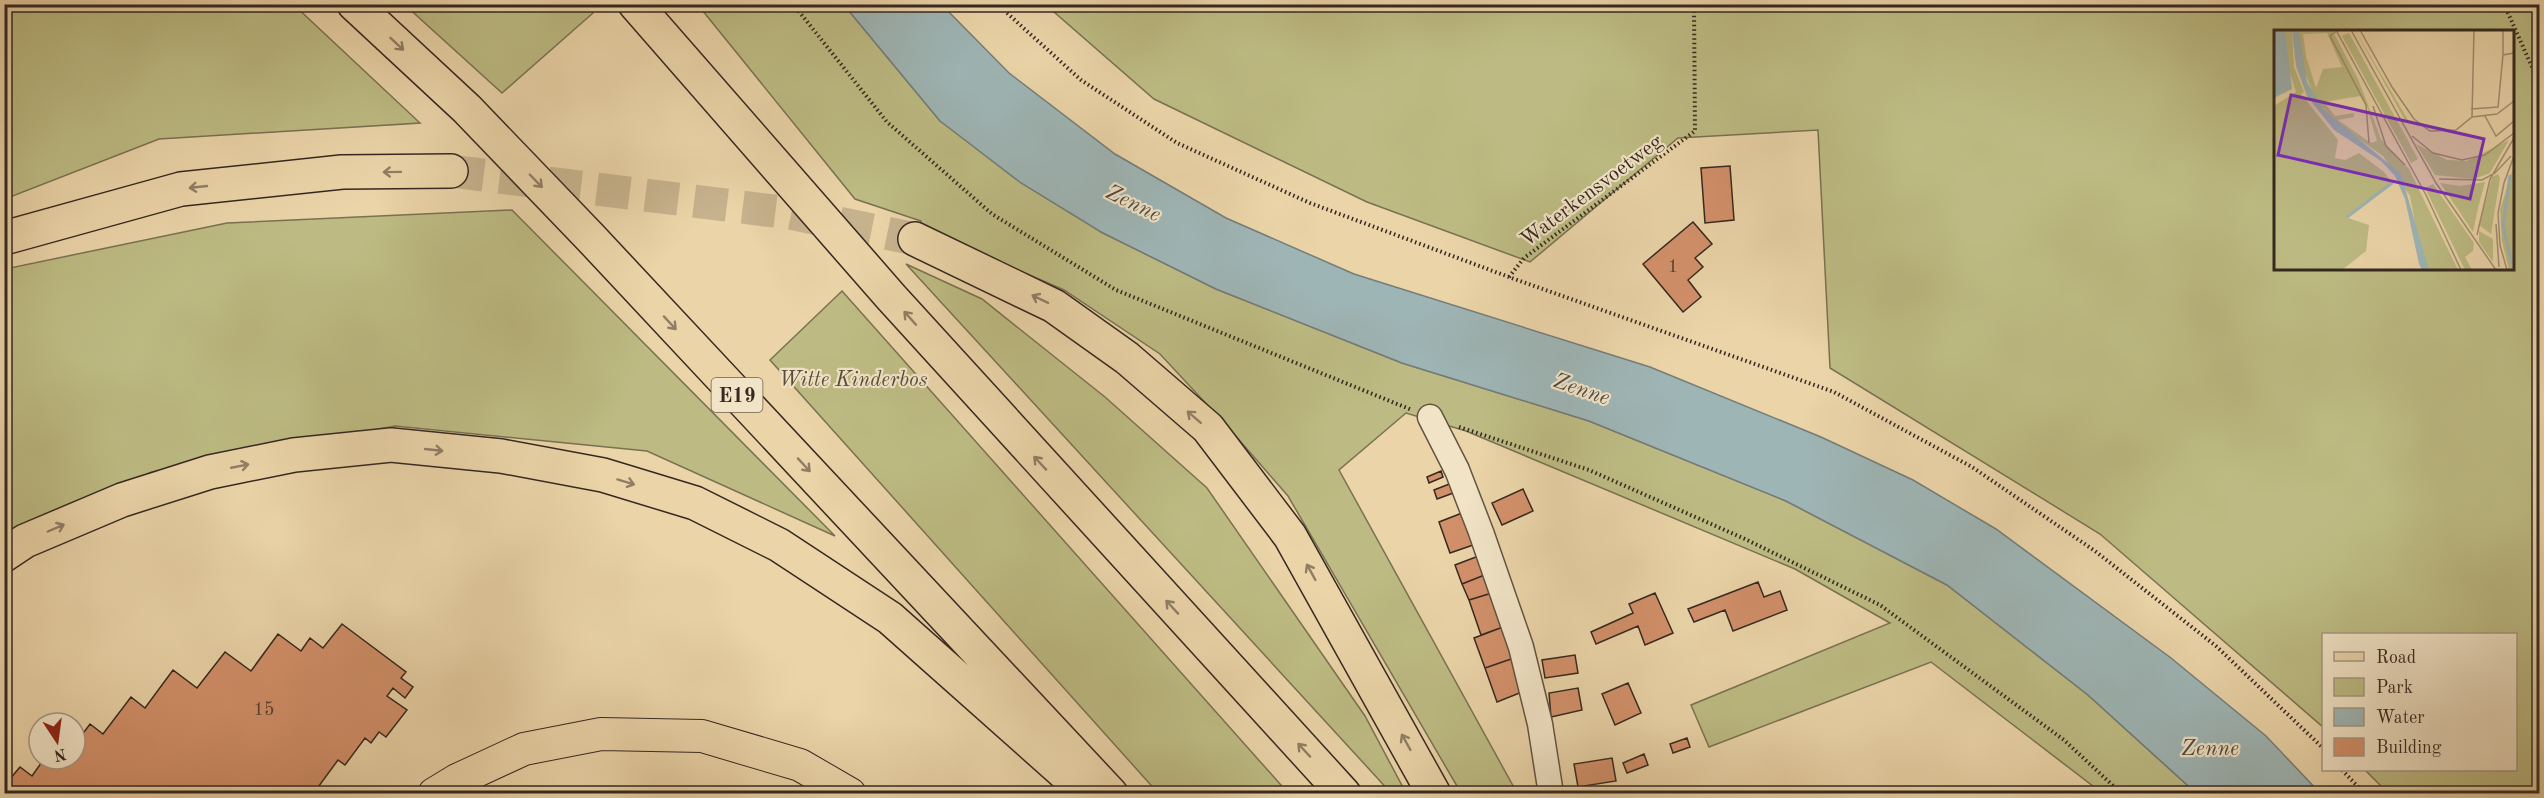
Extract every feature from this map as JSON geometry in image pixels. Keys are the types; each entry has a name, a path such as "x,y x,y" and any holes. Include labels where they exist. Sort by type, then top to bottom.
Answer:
{"highway":[{"name":"E19","path":"354,4 467,109 590,237 1111,794"},
{"path":"635,4 891,297 1344,794"},
{"path":"4,238 65,219 181,189 342,172 451,171"},
{"path":"915,239 1054,306 1127,358 1208,428 1290,536 1434,794"},
{"path":"4,555 25,541 122,500 210,472 294,455 391,445 501,456 603,475 695,503 779,545 890,618 1088,794"}],"main road":[{"path":"434,794 457,780 524,749 601,734 702,736 800,765 850,794"}],"street":[{"path":"1430,417 1457,470 1521,647 1540,724 1551,794"}],"path":[{"path":"793,4 887,122 992,214 1116,290 1430,417 1589,471 1745,539 1880,605 2064,740 2122,794"},
{"path":"997,4 1081,80 1178,143 1310,202 1509,278 1834,392 1972,467 2095,551 2216,646 2322,747"},
{"name":"Waterkensvoetweg","path":"1509,278 1524,258 1695,131 1694,4"},
{"path":"2504,4 2540,85"},
{"path":"2343,771 2365,794"}],"green space":[{"path":"5,4 294,5 420,123 159,139 5,199"},
{"path":"586,4 593,13 502,93 405,5"},
{"path":"698,5 844,5 940,121 1101,232 1216,289 1402,363 1589,421 1786,501 1947,585 2088,695 2196,793 2102,793 1931,662 1709,747 1691,705 1890,623 1795,569 1466,431 1406,413 1339,470 1517,793 1461,793 1288,496 1160,354 1064,290 920,227 921,221 855,199"},
{"path":"1046,5 2539,5 2539,793 2388,793 2366,771 2517,771 2517,633 2322,633 2322,726 2100,534 1830,368 1818,130 1678,138 1530,262 1367,202 1154,99"},
{"path":"512,210 835,536 647,451 395,426 152,472 5,536 5,269 227,223"},
{"path":"906,264 982,299 1105,397 1207,488 1365,716 1406,793 1391,793"},
{"name":"Witte Kinderbos","path":"842,291 1288,793 1158,793 770,360"}],"water":[{"name":"Zenne","path":"844,5 942,5 1009,73 1115,154 1226,218 1354,274 1650,367 1821,437 1913,480 1996,529 2171,658 2266,736 2320,793 2196,793 2088,695 1947,585 1786,501 1589,421 1402,363 1216,289 1101,232 1021,183 940,121"}],"building":[{"path":"1730,166 1734,220 1705,223 1701,168"},
{"path":"1693,222 1712,244 1695,258 1703,267 1688,280 1701,297 1683,312 1643,264"},
{"path":"1441,471 1443,477 1429,483 1427,477"},
{"path":"1452,483 1456,492 1437,499 1434,490"},
{"path":"1523,489 1533,511 1502,525 1492,503"},
{"path":"1462,513 1476,544 1450,553 1439,522"},
{"path":"1481,555 1487,574 1462,584 1455,565"},
{"path":"1487,574 1492,593 1469,600 1462,584"},
{"path":"1758,582 1764,597 1780,591 1787,610 1733,631 1725,610 1694,622 1688,609"},
{"path":"1492,593 1503,627 1481,635 1469,600"},
{"path":"1655,593 1673,633 1645,645 1638,626 1596,644 1591,632 1633,613 1629,604"},
{"path":"342,624 406,672 401,678 413,687 405,698 393,688 387,696 407,710 386,737 379,732 371,743 365,738 345,765 338,760 313,794 303,794 297,789 294,794 4,794 4,777 9,780 20,767 32,776 36,771 87,771 87,728 90,724 103,734 131,697 145,708 173,670 197,688 225,652 251,671 278,634 301,651 310,638 323,648"},
{"path":"1503,627 1514,658 1485,668 1474,638"},
{"path":"1575,655 1578,673 1545,678 1542,660"},
{"path":"1514,658 1522,692 1497,702 1485,668"},
{"path":"1628,683 1641,713 1615,725 1602,694"},
{"path":"1578,688 1582,710 1551,717 1549,693"},
{"path":"1687,738 1690,747 1673,753 1670,744"},
{"path":"1644,754 1648,765 1627,773 1623,763"},
{"path":"1612,758 1616,781 1578,787 1574,764"}],"tunnel":[{"path":"451,171 790,213 915,239"}]}
